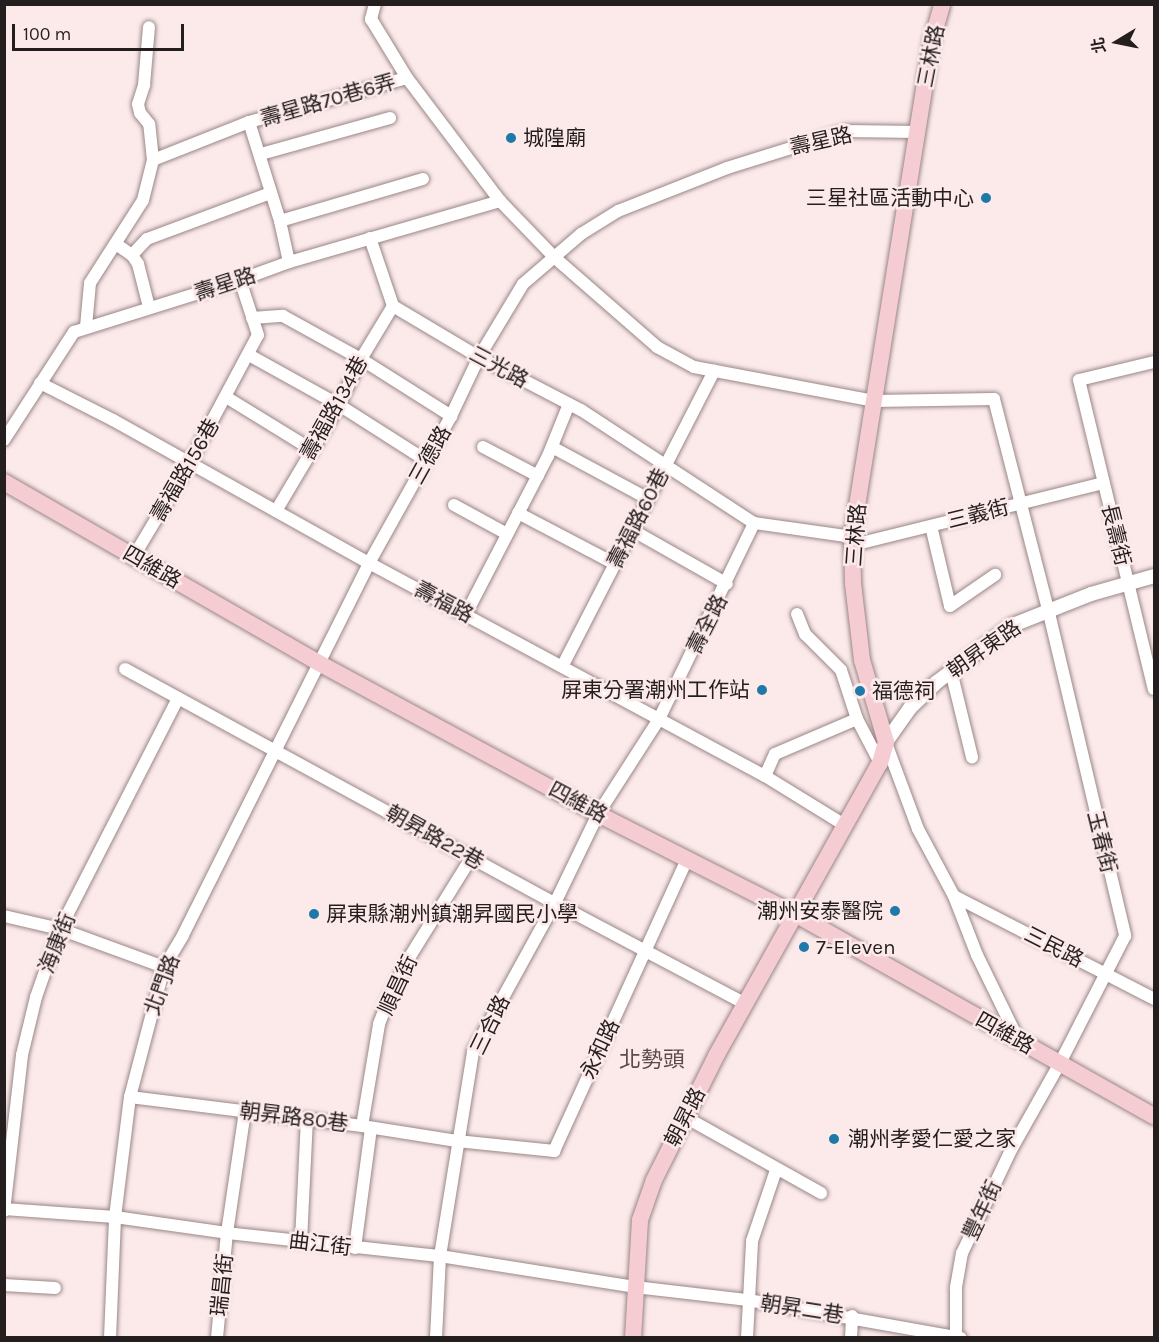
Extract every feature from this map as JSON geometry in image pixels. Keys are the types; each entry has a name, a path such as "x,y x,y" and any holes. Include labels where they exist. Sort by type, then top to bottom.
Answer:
{"main road":[{"name":"三林路","path":"886,742 862,660 853,583 852,541 886,314 919,132 932,40 942,4"},
{"name":"四維路","path":"4,482 319,663 598,814 795,914 1155,1116"},
{"name":"朝昇東路","path":"795,914 880,763 886,742"},
{"name":"朝昇路","path":"633,1338 640,1220 654,1180 685,1117 795,914"}],"street":[{"path":"375,4 371,19 407,78 500,201 554,257 657,347 694,367 874,401"},
{"path":"86,327 90,283 143,200 153,160 149,124 140,113 138,104 144,85 149,27"},
{"name":"壽星路70巷6弄","path":"153,160 249,122 407,78"},
{"path":"261,154 390,118"},
{"path":"249,122 261,154 289,262"},
{"name":"壽星路","path":"727,168 846,131 919,132"},
{"name":"三德路","path":"319,663 369,562 451,416 479,357 523,284 581,234 618,211 727,168"},
{"path":"280,221 423,179"},
{"path":"132,255 147,239 271,193"},
{"name":"壽星路","path":"4,440 74,332 240,280 289,262 500,201"},
{"path":"369,238 393,306"},
{"path":"116,244 132,255 138,264 148,307"},
{"name":"壽福路156巷","path":"134,556 189,464 232,382 249,356 258,335 240,280"},
{"name":"三光路","path":"393,306 479,357 569,404 665,465"},
{"name":"壽福路134巷","path":"276,511 339,405 361,359 393,306"},
{"path":"252,318 283,316 361,359 451,416"},
{"path":"249,356 339,405 427,461"},
{"name":"長壽街","path":"1155,362 1079,380 1155,689"},
{"name":"壽福路60巷","path":"562,665 714,371"},
{"name":"壽福路","path":"40,383 113,420 189,464 765,776 846,826"},
{"path":"226,397 312,450"},
{"name":"玉春街","path":"874,401 994,399 1048,609 1125,936 1104,973 1060,1063"},
{"path":"466,614 538,476 569,404"},
{"path":"483,447 538,476"},
{"path":"552,447 648,499"},
{"path":"665,465 754,523 852,541"},
{"name":"三義街","path":"852,541 931,526 1103,483"},
{"path":"454,505 507,534"},
{"path":"518,513 615,564"},
{"name":"壽全路","path":"598,814 659,719 727,584 754,523"},
{"path":"931,526 950,606 995,575"},
{"path":"632,530 727,584"},
{"name":"朝昇東路","path":"886,742 910,708 951,671 1005,630 1048,609 1128,582 1155,576"},
{"path":"797,614 805,634 841,670 857,719 880,763"},
{"path":"841,670 862,660"},
{"name":"北門路","path":"110,1338 115,1216 130,1097 164,967 183,936 274,749 319,663"},
{"name":"朝昇路22巷","path":"125,669 471,858 746,1004"},
{"path":"951,671 972,757"},
{"name":"海康街","path":"5,1210 22,1055 36,997 60,929 178,698"},
{"path":"765,776 775,754 857,719"},
{"name":"三林路","path":"886,742 918,829 954,896 977,955 1019,1041"},
{"name":"三合路","path":"436,1338 440,1256 473,1052 555,903 598,814"},
{"name":"順昌街","path":"355,1248 377,1035 387,1003 409,958 471,858"},
{"name":"永和路","path":"457,1141 554,1151 687,859"},
{"name":"三民路","path":"954,896 1155,999"},
{"path":"4,916 60,929 164,967"},
{"name":"豐年街","path":"958,1337 956,1288 962,1253 1011,1150 1060,1063"},
{"name":"朝昇路80巷","path":"130,1097 307,1119 457,1141"},
{"name":"瑞昌街","path":"217,1338 227,1233 245,1111"},
{"path":"685,1117 776,1170 821,1193"},
{"path":"301,1241 307,1119"},
{"name":"朝昇二巷","path":"748,1300 752,1241 776,1170"},
{"name":"曲江街","path":"5,1210 115,1216 227,1233 440,1256 635,1287"},
{"path":"4,1285 55,1288"},
{"name":"朝昇二巷","path":"635,1287 748,1300 852,1316 958,1337"},
{"path":"747,1338 748,1300"},
{"path":"851,1338 852,1316"}],"place":[{"name":"城隍廟","path":"511,138"},
{"name":"三星社區活動中心","path":"986,198"},
{"name":"屏東分署潮州工作站","path":"762,690"},
{"name":"福德祠","path":"860,691"},
{"name":"潮州安泰醫院","path":"895,911"},
{"name":"屏東縣潮州鎮潮昇國民小學","path":"314,914"},
{"name":"7-Eleven","path":"804,947"},
{"name":"潮州孝愛仁愛之家","path":"834,1139"}],"district":[{"name":"北勢頭","path":"652,1061"}]}
